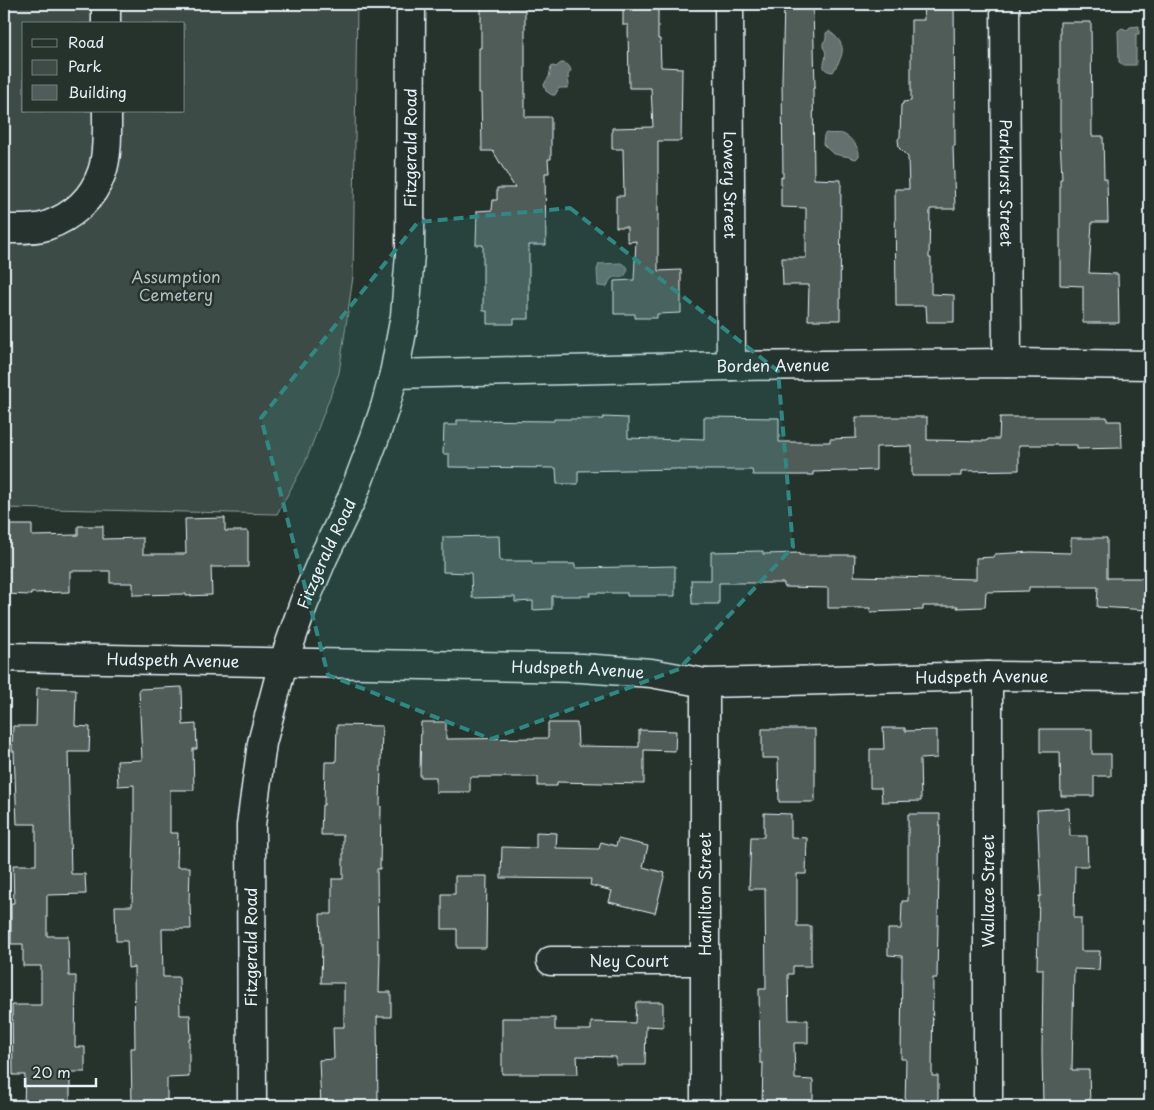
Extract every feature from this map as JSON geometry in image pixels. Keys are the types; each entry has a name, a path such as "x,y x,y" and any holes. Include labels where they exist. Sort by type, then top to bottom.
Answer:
{"street":[{"path":"106,4 106,22"},
{"name":"Fitzgerald Road","path":"252,1106 251,825 262,743 283,663 304,603 352,498 375,437 394,374 405,316 410,254 411,4"},
{"name":"Lowery Street","path":"729,4 731,366"},
{"name":"Parkhurst Street","path":"1005,4 1006,363"},
{"path":"4,229 44,227 70,216 90,196 102,172 107,145 106,112"},
{"name":"Borden Avenue","path":"394,374 731,366 1006,363 1150,365"},
{"name":"Hudspeth Avenue","path":"4,657 581,668 651,674 705,683 988,676 1150,677"},
{"name":"Wallace Street","path":"988,676 988,1106"},
{"name":"Hamilton Street","path":"705,683 705,1106"},
{"name":"Ney Court","path":"551,961 705,961"}],"highlighted area":[{"path":"570,208 778,371 793,547 679,669 491,739 328,675 261,418 418,222"}],"green space":[{"name":"Assumption Cemetery","path":"4,4 357,4 353,277 339,373 305,463 277,514 4,508"}],"shaded area":[{"path":"1139,26 1139,34 1136,34 1136,65 1122,65 1119,62 1118,31 1122,28 1127,30 1130,27"},
{"path":"829,31 842,45 842,55 833,72 827,71 824,66 826,55 823,43 826,39 826,33"},
{"path":"561,63 568,65 571,70 568,75 569,86 567,88 559,88 555,95 552,95 546,91 544,85 549,77 551,67 556,67"},
{"path":"826,133 842,134 852,140 859,156 856,159 832,153 823,144"},
{"path":"621,263 628,269 624,276 614,277 607,287 598,286 597,270 599,264"}],"building":[{"path":"481,4 525,4 525,117 551,117 551,159 548,159 549,173 545,173 546,245 529,245 529,319 514,319 514,324 487,324 487,311 483,311 483,245 476,245 477,211 492,210 493,200 497,200 497,188 515,188 493,151 482,151 481,93 479,93"},
{"path":"623,4 658,4 658,39 660,39 661,67 682,68 681,141 658,141 658,271 681,270 681,313 657,314 657,318 635,318 635,314 614,314 614,281 634,280 636,241 628,242 627,227 616,227 616,196 624,196 623,149 612,149 612,128 653,127 651,88 629,88 628,25 623,25"},
{"path":"784,4 813,4 815,88 813,88 814,179 841,180 840,320 808,320 809,285 783,285 782,258 806,258 806,208 781,207 781,177 783,178 782,80"},
{"path":"923,4 954,4 955,146 953,146 955,209 930,209 929,258 931,258 931,294 954,295 954,322 927,322 926,306 896,306 895,189 909,189 908,157 899,148 898,139 900,137 901,105 903,102 911,101 911,20 924,20"},
{"path":"1060,22 1091,22 1092,136 1103,136 1108,222 1092,222 1089,273 1118,274 1119,323 1083,323 1083,286 1060,285 1060,179 1062,179"},
{"path":"603,417 628,418 628,438 679,440 679,438 704,439 704,417 779,418 779,442 830,442 830,439 856,438 856,417 927,417 927,440 987,441 988,439 999,439 1000,417 1107,417 1107,421 1121,421 1122,448 1077,449 1077,445 1019,445 1019,470 961,471 961,476 912,476 912,446 876,447 876,470 813,472 813,475 753,475 752,470 578,471 578,484 557,484 556,468 449,467 449,454 443,454 444,425 457,425 457,420 554,421 554,419 603,419"},
{"path":"225,518 225,531 248,531 248,567 211,567 212,595 133,595 133,583 110,583 110,571 70,571 70,592 31,593 31,595 4,594 4,537 9,537 9,525 32,525 32,536 78,535 78,526 103,526 103,539 143,538 143,554 186,554 185,519"},
{"path":"499,536 500,561 532,561 532,564 575,564 575,568 675,566 675,596 627,596 627,593 590,593 590,596 552,596 552,609 533,610 533,601 515,602 515,597 472,598 471,573 443,572 443,537"},
{"path":"1071,538 1107,538 1107,578 1150,578 1150,610 1097,607 1098,587 1029,587 1029,591 986,592 985,607 923,606 923,610 870,612 870,608 828,608 828,588 784,587 784,583 719,583 719,604 692,604 691,580 711,580 711,552 763,551 763,554 855,555 854,576 976,579 976,558 994,557 995,554 1031,552 1071,553"},
{"path":"182,687 183,725 196,724 197,749 193,749 194,790 170,790 170,833 178,833 177,867 190,867 189,904 191,929 162,929 163,977 179,977 180,1015 190,1015 189,1077 167,1078 167,1106 132,1106 131,1048 135,1048 134,967 128,968 127,941 116,941 115,906 132,906 134,785 118,786 117,761 142,760 139,689"},
{"path":"37,688 76,689 75,726 90,727 89,752 68,752 71,874 85,874 86,894 47,895 47,936 68,936 69,976 76,976 75,1047 85,1047 85,1072 70,1072 70,1106 24,1106 25,1075 13,1075 12,1005 41,1005 41,966 23,966 23,944 11,944 11,903 14,903 13,865 36,865 36,824 17,824 14,751 12,751 13,726 36,726"},
{"path":"421,722 446,722 446,739 548,738 548,723 577,723 578,746 639,747 639,730 676,731 675,751 644,750 644,784 557,782 557,786 538,786 538,777 470,777 470,792 436,792 436,777 420,777"},
{"path":"337,725 382,726 380,869 377,869 378,953 380,953 379,992 391,992 391,1017 377,1017 378,1106 321,1106 319,1060 334,1059 333,1027 344,1027 344,983 321,983 322,943 320,914 332,914 332,879 343,879 343,835 321,835 325,762 336,762"},
{"path":"883,728 905,728 905,731 937,730 937,758 920,759 921,801 882,802 881,788 870,788 870,749 884,749"},
{"path":"762,729 815,729 815,802 779,802 778,758 762,758"},
{"path":"1040,729 1092,729 1092,754 1111,754 1111,776 1094,776 1094,796 1061,796 1060,752 1040,752"},
{"path":"1069,808 1070,836 1087,836 1088,866 1075,866 1074,918 1081,918 1081,951 1100,951 1099,970 1074,969 1072,1070 1089,1070 1090,1106 1043,1106 1043,969 1037,969 1039,896 1041,896 1037,810"},
{"path":"764,813 791,814 791,837 807,838 806,874 797,874 797,926 811,926 811,966 793,966 793,974 788,974 789,1020 808,1020 808,1043 794,1043 795,1079 813,1080 813,1106 762,1106 763,1063 760,1063 759,989 766,989 765,889 749,889 751,837 764,837"},
{"path":"908,814 940,814 937,978 933,978 932,1076 938,1076 938,1106 905,1106 906,1059 901,1059 902,956 888,955 888,929 901,929 902,901 908,901"},
{"path":"536,832 557,833 556,848 599,849 601,842 616,846 618,839 648,846 643,867 665,873 655,913 609,902 612,891 590,885 591,879 501,878 502,847 536,848"},
{"path":"455,876 487,876 486,948 457,948 457,929 442,929 442,894 455,894"},
{"path":"636,1002 663,1002 663,1027 646,1026 645,1065 616,1065 616,1057 577,1056 578,1074 502,1074 502,1018 555,1018 555,1030 591,1030 591,1022 635,1023"}]}
